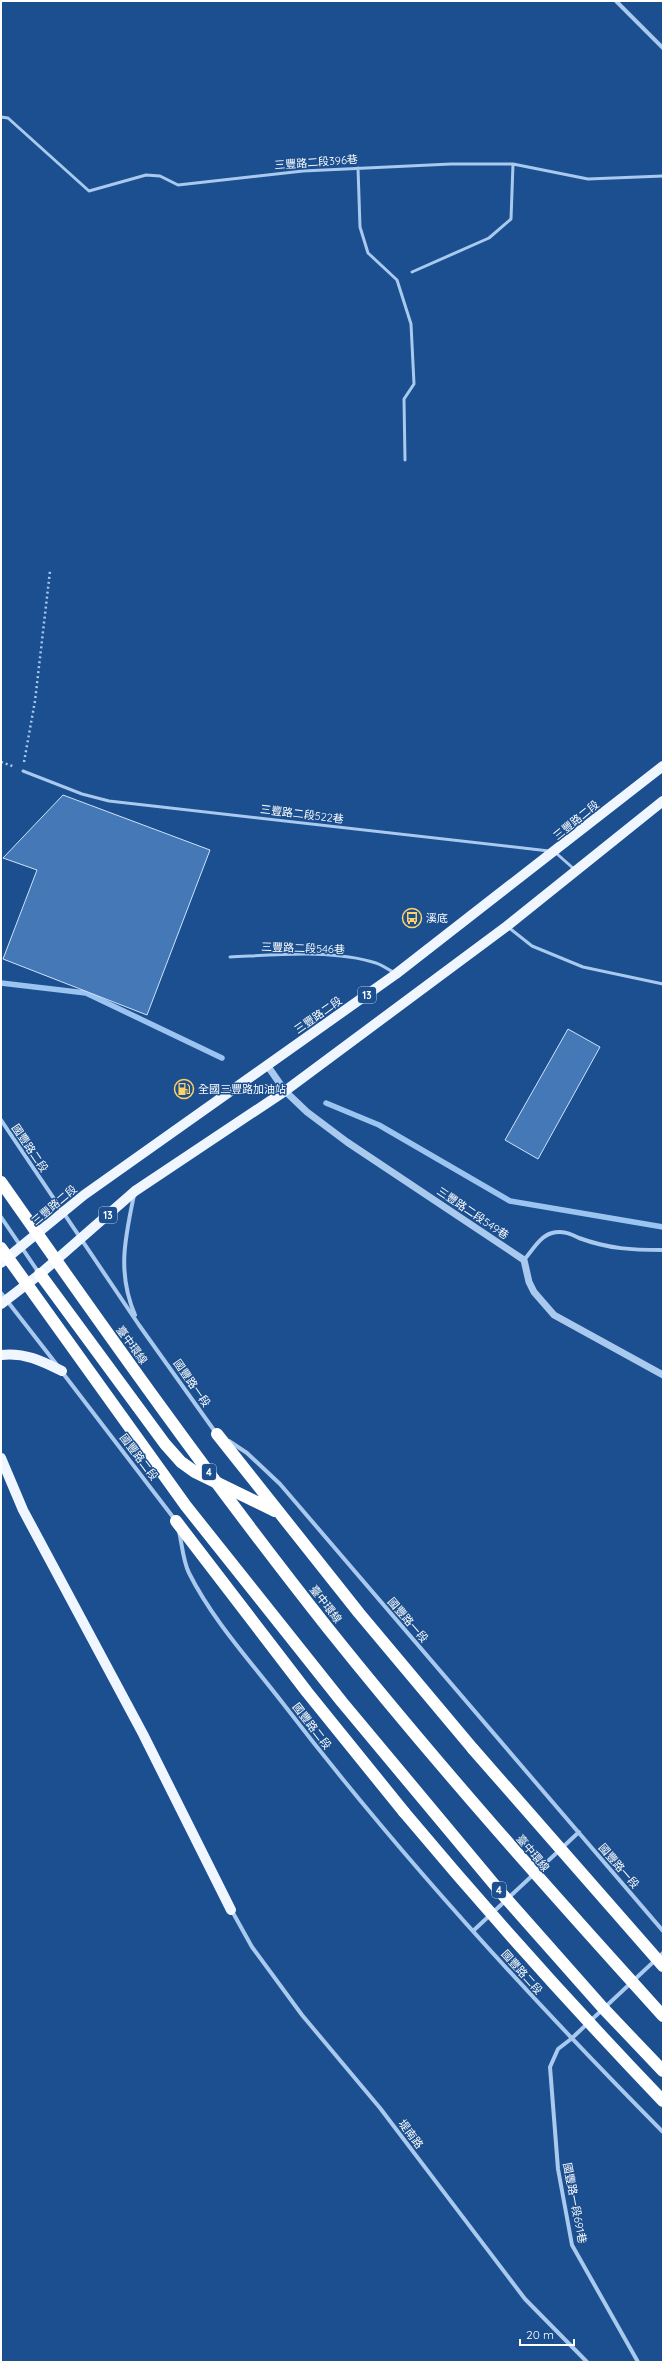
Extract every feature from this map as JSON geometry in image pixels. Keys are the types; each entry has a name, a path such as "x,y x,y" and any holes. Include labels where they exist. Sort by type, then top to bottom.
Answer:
{"highway":[{"name":"臺中環線","path":"1,1182 149,1392 261,1542 328,1628 534,1874 663,2016"},
{"name":"4","path":"1,1248 186,1506 342,1702 503,1895 603,2008 663,2071"},
{"path":"40,1274 165,1444 181,1462 195,1472 277,1512"},
{"path":"217,1434 277,1512 473,1749 663,1966"},
{"path":"176,1521 307,1692 404,1812 463,1882 583,2017 663,2101"}],"main road":[{"name":"三豐路二段","path":"1,1263 63,1214 84,1195 396,974 555,852 663,766"},
{"name":"13","path":"3,1299 40,1274 135,1191 285,1091 506,926 663,802"},
{"path":"1,1355 11,1354 36,1358 62,1371"},
{"path":"1,1458 23,1510 143,1734 231,1910"}],"street":[{"path":"616,1 663,48"},
{"name":"三豐路二段549巷","path":"267,1065 285,1091 307,1112 347,1142 524,1260"},
{"name":"國豐路二段","path":"1,1120 139,1325"},
{"path":"135,1191 123,1254 129,1301 139,1325"},
{"path":"1,1217 40,1274"},
{"path":"663,1250 625,1250 602,1246 557,1232 545,1236 524,1260 529,1282 534,1292 554,1315 663,1375"},
{"name":"國豐路二段","path":"3,1299 62,1371 176,1521 188,1571 216,1616 318,1749 473,1931 571,2040 663,2132"},
{"name":"國豐路一段","path":"139,1325 217,1434 247,1453 280,1484 663,1931"},
{"path":"473,1931 579,1832"},
{"name":"堤南路","path":"231,1910 252,1947 302,2015 380,2108 525,2299 587,2362"},
{"name":"國豐路一段691巷","path":"638,2362 572,2245 558,2169 550,2067 558,2049 571,2040 663,1953"}],"lane":[{"name":"三豐路二段396巷","path":"1,117 8,118 89,191 146,175 160,176 178,185 303,171 358,168 513,164 588,179 663,176"},
{"path":"412,272 489,238 512,219 513,164"},
{"path":"358,168 360,227 368,253 396,280 411,324 414,384 404,400 405,460"},
{"name":"三豐路二段522巷","path":"23,771 82,794 109,801 555,852"},
{"path":"555,852 577,871"},
{"path":"506,926 532,946 583,967 663,984"},
{"name":"三豐路二段546巷","path":"230,957 290,955 336,956 376,963 396,974"}],"path":[{"path":"1,762 23,771 35,701 50,571"}],"building":[{"path":"63,795 210,850 147,1015 3,959 37,870 3,858"},
{"path":"568,1029 600,1047 538,1159 505,1140"}],"waterway":[{"path":"1,983 86,993 222,1058"},
{"path":"326,1103 379,1125 510,1201 663,1227"}],"place":[{"name":"溪底","path":"412,918"},
{"name":"全國三豐路加油站","path":"184,1089"}]}
